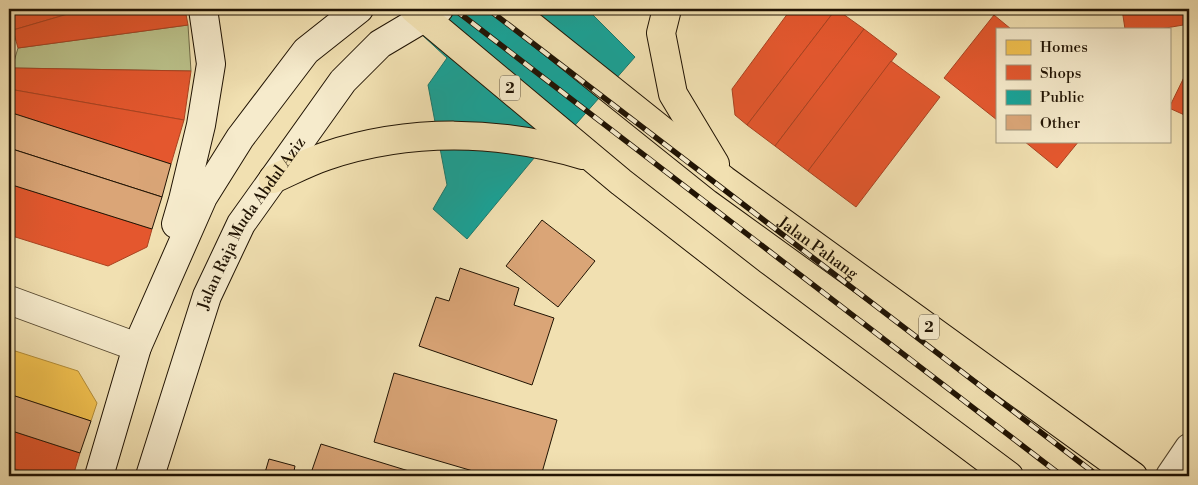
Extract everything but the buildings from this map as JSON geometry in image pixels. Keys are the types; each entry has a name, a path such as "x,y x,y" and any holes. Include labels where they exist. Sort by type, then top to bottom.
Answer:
{"main road":[{"path":"99,476 183,200 201,125 212,64 203,9"},
{"path":"137,347 203,198 240,138 306,51 359,9"},
{"name":"Jalan Pahang","path":"510,9 724,180 1133,476"},
{"path":"667,9 661,33 673,94 724,180"},
{"name":"2","path":"426,12 621,182 751,283 1010,476"},
{"name":"Jalan Raja Muda Abdul Aziz","path":"150,476 207,296 240,224 343,81 380,44 426,12"},
{"path":"273,178 326,156 381,142 424,136 467,135 510,138 553,146 594,159"},
{"path":"9,300 137,347"},
{"path":"1170,476 1189,448"}],"green space":[{"path":"188,25 191,71 12,68 18,48"}],"railway":[{"path":"454,9 1062,476"},
{"path":"488,9 1098,476"}]}
